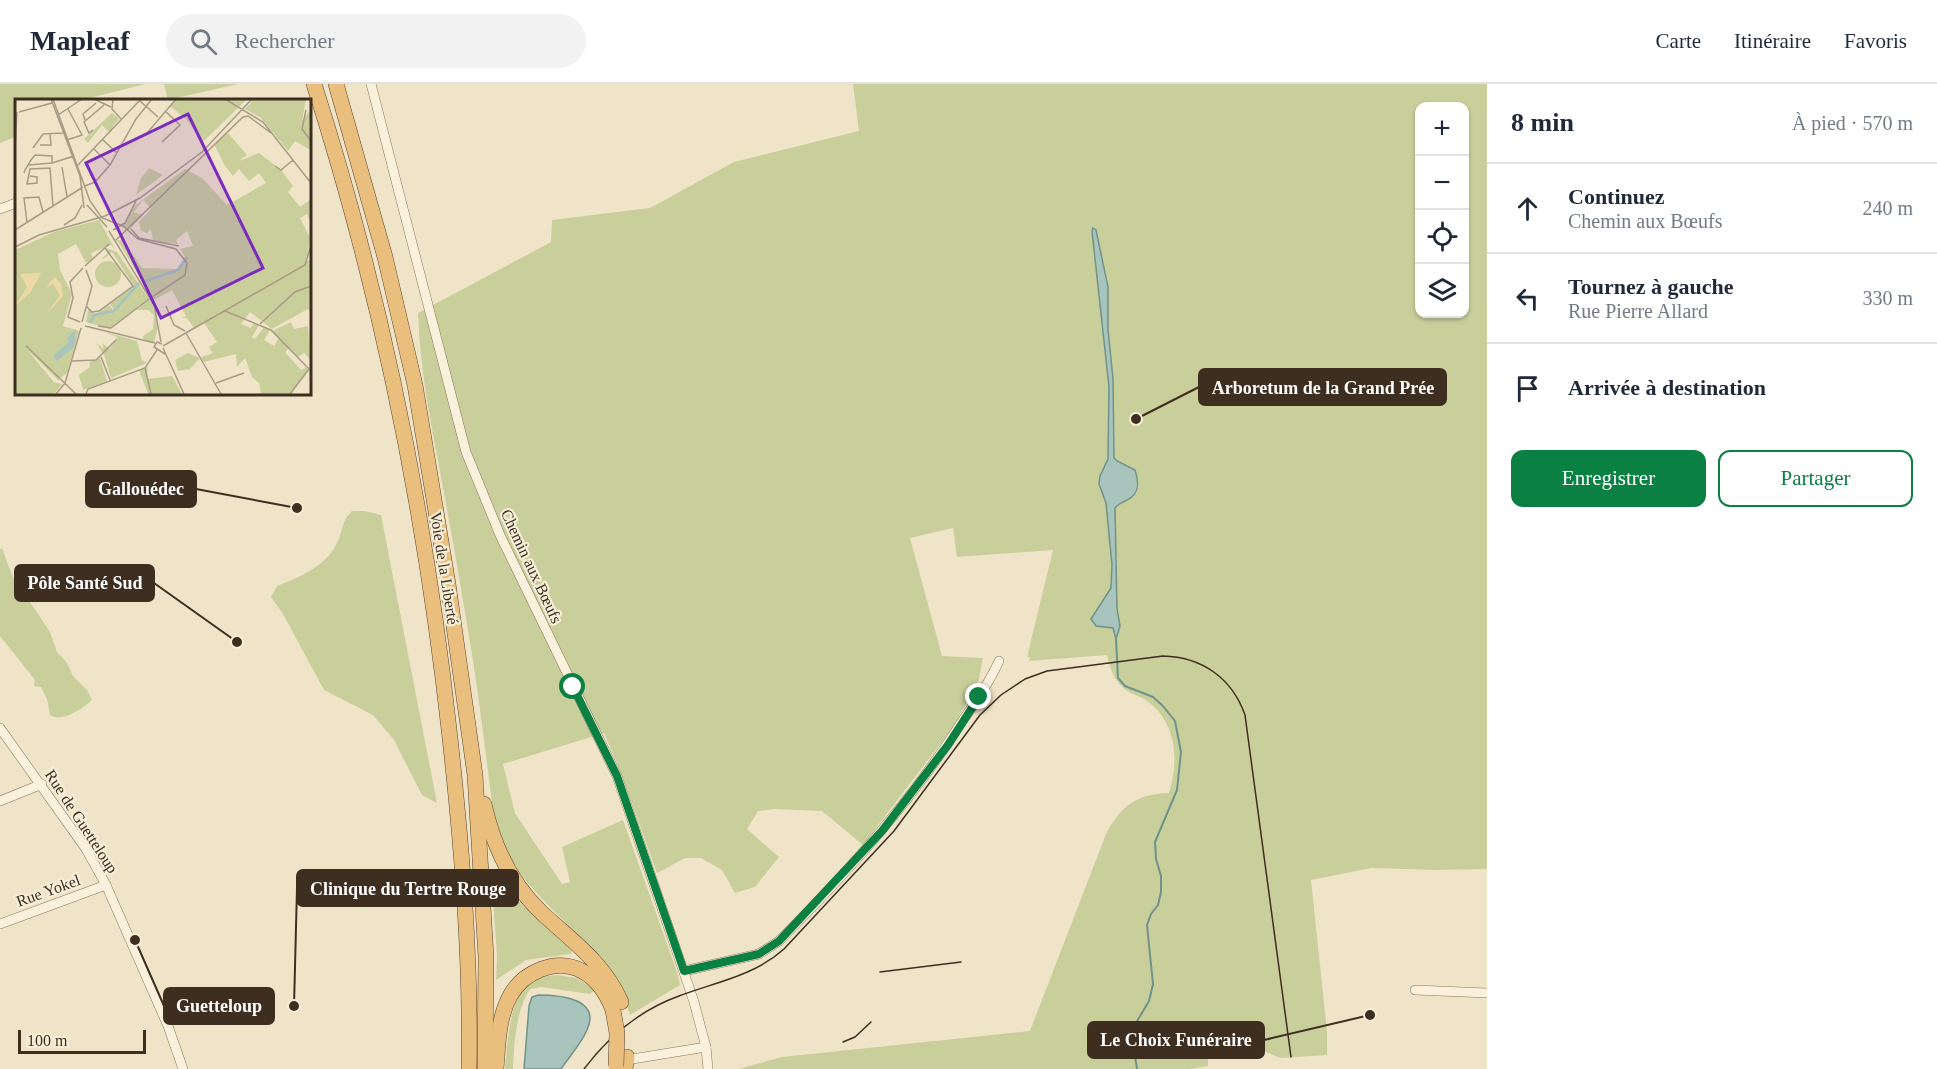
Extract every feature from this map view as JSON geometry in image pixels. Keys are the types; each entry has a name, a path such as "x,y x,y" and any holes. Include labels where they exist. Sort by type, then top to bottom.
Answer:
{"highway":[{"name":"Voie de la Liberté","path":"314,84 363,255 393,381 420,522 441,655 460,835 467,952 469,1069"},
{"name":"Voie de la Liberté","path":"336,84 385,257 415,385 448,584 475,775 486,957 485,1069"},
{"path":"475,775 497,850 512,876 542,913 595,960 610,980 627,1034 622,1064"},
{"path":"496,1069 501,1025 509,997 516,987 538,970 560,966 582,971 617,1006"}],"street":[{"name":"Chemin aux Bœufs","path":"371,84 466,452 500,535 617,776 684,971 706,1047 708,1069"},
{"path":"0,209 15,203"},
{"path":"684,971 759,954 779,941 882,831 948,745 999,661"},
{"name":"Rue de Guetteloup","path":"0,728 86,849 106,885 168,1026 183,1069"},
{"path":"0,801 42,784"},
{"name":"Rue Yokel","path":"0,924 106,885"},
{"path":"1415,990 1487,993"},
{"path":"622,1064 706,1047"}],"green space":[{"path":"0,84 145,84 86,99 15,99 15,137 0,143"},
{"path":"164,84 238,84 172,99 168,99"},
{"path":"853,84 1487,84 1487,869 1371,868 1311,880 1327,1031 1327,1055 1280,1058 1238,1040 1241,1057 1208,1058 1208,1066 1191,1069 739,1069 782,1057 1030,1031 1106,834 1118,816 1131,803 1147,796 1169,793 1174,768 1173,743 1164,720 1147,701 1118,683 1107,655 1029,661 1030,657 1027,657 1053,550 957,557 953,528 910,538 942,656 983,658 979,679 954,726 863,845 822,811 775,809 758,811 747,829 779,857 755,887 735,893 722,870 701,858 685,858 657,873 623,778 604,733 503,764 515,813 562,884 570,882 562,847 623,820 680,985 630,1015 620,988 605,965 547,904 511,859 499,833 493,810 472,654 424,381 418,313 551,242 552,220 650,208 734,162 859,131"},
{"path":"352,511 381,515 437,803 422,795 394,740 373,715 324,690 283,614 271,597 277,586 312,570 327,557 338,541 344,522"},
{"path":"2,548 12,575 50,632 57,652 67,663 73,676 87,690 92,700 72,714 60,717 50,715 47,699 41,687 34,686 35,680 0,636 0,549"},
{"path":"504,881 523,906 572,948 571,954 526,960 496,980 497,957 493,898 497,888"},
{"path":"557,975 577,978 595,990 590,994 541,987 530,989 519,1017 513,1069 505,1069 511,1018 521,994 528,984 538,978"}],"water":[{"path":"1093,228 1096,230 1108,287 1114,458 1135,470 1138,483 1134,494 1115,508 1117,609 1120,626 1116,639 1113,628 1096,626 1091,619 1111,588 1112,565 1106,503 1099,484 1108,459 1109,387"},
{"path":"556,996 576,1001 588,1011 590,1019 587,1030 561,1069 524,1069 529,1006 532,997"}],"waterway":[{"path":"1116,639 1118,678 1125,686 1153,697 1163,706 1175,721 1181,752 1177,790 1155,842 1156,859 1161,876 1161,892 1158,905 1147,925 1153,984 1149,1001 1133,1028 1132,1038 1137,1069"}],"tram line":[{"path":"584,1069 626,1025 651,1009 679,996 747,972 784,949 894,831 980,715 1001,695 1025,679 1047,671 1163,656 1190,660 1214,672 1232,690 1245,715 1291,1057"},
{"path":"880,972 961,962"},
{"path":"843,1042 855,1037 871,1022"}],"place":[{"name":"Arboretum de la Grand Prée","path":"1136,419"},
{"name":"Gallouédec","path":"297,508"},
{"name":"Pôle Santé Sud","path":"237,642"},
{"name":"Guetteloup","path":"135,940"},
{"name":"Clinique du Tertre Rouge","path":"294,1006"},
{"name":"Le Choix Funéraire","path":"1370,1015"}],"route":[{"path":"573,687 617,776 684,971 732,962 759,954 779,941 882,831 948,745 979,697"}]}
